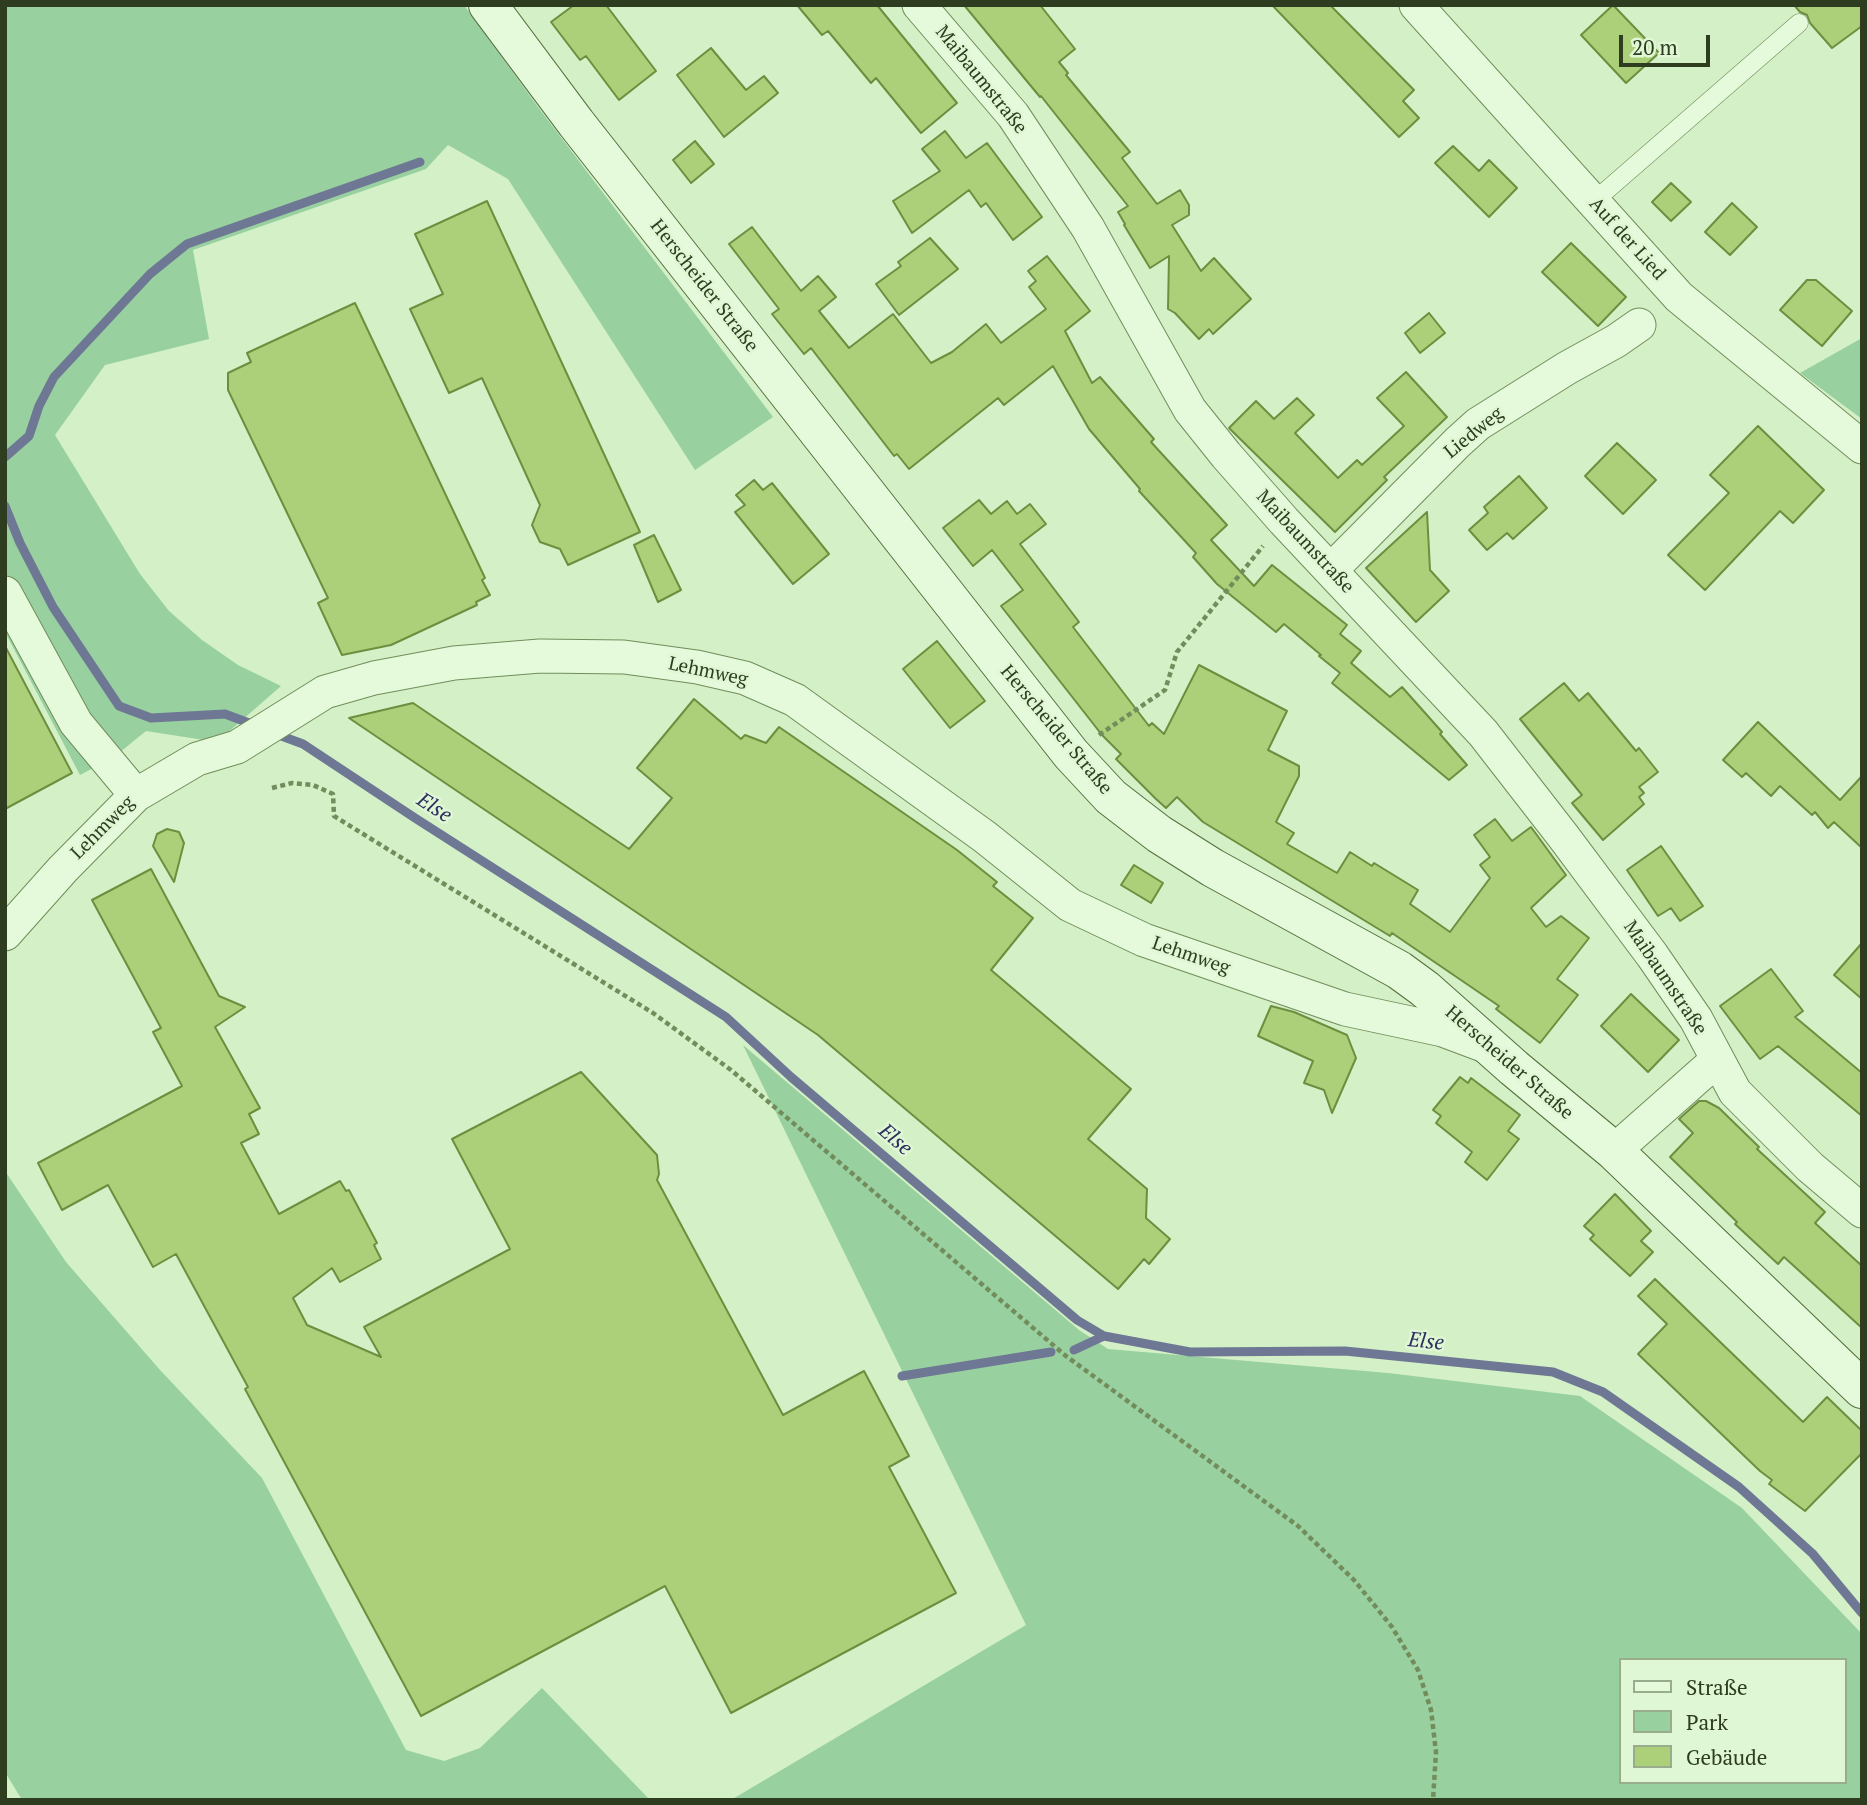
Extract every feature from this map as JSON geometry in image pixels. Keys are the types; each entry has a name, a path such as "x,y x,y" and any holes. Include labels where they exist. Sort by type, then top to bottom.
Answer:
{"main road":[{"name":"Herscheider Straße","path":"488,5 593,144 1071,754 1111,797 1159,834 1213,868 1399,970 1425,989 1489,1047 1614,1151 1862,1389"}],"street":[{"name":"Maibaumstraße","path":"919,5 1013,115 1088,228 1190,410 1284,521 1483,733 1563,836 1696,1018 1735,1092 1810,1167 1862,1211"},
{"name":"Auf der Lied","path":"1416,5 1679,297 1862,447"},
{"name":"Liedweg","path":"1331,570 1478,424 1639,325"},
{"path":"5,593 76,723 136,795"},
{"name":"Lehmweg","path":"5,934 63,869 136,795 197,759 237,747 325,692 373,678 454,663 540,656 624,657 698,667 745,678 795,700 985,837 1070,905 1144,940 1345,1009 1443,1030 1489,1047"},
{"path":"1614,1151 1717,1059"}],"lane":[{"path":"1593,202 1799,23"}],"path":[{"path":"1071,754 1166,690 1177,652 1284,521"},
{"path":"272,788 292,783 313,785 333,794 334,816 653,1013 731,1070 1066,1356 1297,1526 1362,1590 1392,1627 1418,1670 1433,1724 1436,1752 1433,1800"}],"green space":[{"path":"5,5 464,5 773,417 695,470 508,179 448,145 426,169 193,250 209,339 105,365 55,435 140,574 169,611 202,640 238,665 281,686 217,742 146,731 114,757 80,775 5,632"},
{"path":"1862,338 1862,419 1800,373"},
{"path":"743,1045 1079,1330 1108,1349 1388,1373 1580,1396 1742,1508 1862,1634 1862,1800 731,1800 1026,1625"},
{"path":"5,1171 66,1262 160,1370 262,1478 406,1750 444,1761 480,1748 542,1688 650,1800 22,1800 5,1772"}],"building":[{"path":"574,5 606,5 656,71 619,100 586,56 580,60 551,22"},
{"path":"797,5 877,5 957,103 921,133 876,78 871,83 828,31 822,35"},
{"path":"964,5 1040,5 1075,49 1059,62 1068,73 1066,75 1130,152 1122,158 1157,204 1180,190 1189,205 1189,215 1172,225 1201,271 1214,258 1251,299 1213,334 1209,329 1199,339 1168,309 1169,256 1150,268 1118,212 1128,206 1041,96"},
{"path":"1272,5 1330,5 1414,90 1403,101 1419,118 1399,137"},
{"path":"1613,5 1659,53 1626,83 1581,35"},
{"path":"1794,5 1862,5 1862,26 1832,48 1810,23 1807,15"},
{"path":"711,48 746,90 764,76 778,93 724,137 677,75"},
{"path":"945,131 966,158 987,143 1042,217 1013,240 986,203 981,207 969,190 912,233 893,201 940,171 922,149"},
{"path":"695,141 714,164 691,183 673,160"},
{"path":"1453,146 1479,171 1489,160 1517,188 1489,217 1435,163"},
{"path":"1671,183 1691,202 1671,221 1652,202"},
{"path":"487,201 640,532 568,565 560,549 540,542 532,525 540,505 482,378 449,393 410,309 443,294 415,234"},
{"path":"1732,203 1757,227 1730,255 1705,232"},
{"path":"752,227 801,291 818,276 836,297 819,311 849,348 893,314 931,363 952,352 986,324 1001,343 1046,309 1029,287 1036,281 1028,271 1047,256 1090,311 1065,331 1092,383 1100,377 1154,439 1151,442 1227,525 1211,540 1254,586 1272,565 1347,625 1340,634 1361,651 1351,663 1390,697 1402,687 1467,765 1449,780 1332,683 1340,673 1319,656 1321,655 1284,624 1276,632 1217,584 1193,557 1196,553 1139,491 1089,429 1053,366 1004,405 998,398 909,469 897,454 894,456 811,348 804,354 772,314 779,309 729,244"},
{"path":"930,238 958,269 899,315 876,284 901,266 898,262"},
{"path":"1571,243 1626,297 1598,326 1542,272"},
{"path":"1807,280 1816,280 1852,311 1822,346 1780,310"},
{"path":"355,303 485,578 482,580 490,595 476,602 477,605 391,645 342,655 318,603 328,598 228,390 228,373 251,362 247,353"},
{"path":"1429,313 1445,333 1420,353 1405,333"},
{"path":"1406,372 1447,417 1384,477 1387,480 1335,532 1229,428 1256,401 1274,419 1297,398 1314,415 1295,433 1338,478 1357,460 1362,465 1404,426 1377,398"},
{"path":"1758,426 1824,490 1793,523 1780,511 1705,590 1668,555 1729,493 1710,475"},
{"path":"1617,443 1656,480 1623,514 1585,476"},
{"path":"1519,476 1547,508 1513,539 1507,533 1487,550 1469,530 1488,513 1484,507"},
{"path":"754,480 763,490 772,483 829,554 793,584 735,512 745,505 736,495"},
{"path":"979,500 991,514 1007,501 1017,514 1030,504 1046,524 1020,544 1079,622 1073,627 1149,726 1152,723 1164,734 1199,665 1287,711 1268,750 1299,766 1299,776 1276,822 1294,833 1287,844 1337,873 1350,852 1372,866 1374,863 1418,890 1410,904 1450,932 1490,878 1480,865 1490,857 1474,835 1495,819 1512,841 1531,827 1566,875 1531,908 1546,927 1561,916 1589,938 1557,979 1578,995 1540,1043 1496,1009 1499,1006 1392,933 1390,936 1203,822 1177,797 1166,808 1156,799 1116,759 1121,754 1102,735 1001,606 1023,590 992,550 973,566 943,528"},
{"path":"1427,512 1430,570 1449,591 1416,622 1366,568"},
{"path":"654,535 681,590 658,602 634,545"},
{"path":"937,641 985,701 950,728 903,669"},
{"path":"5,646 72,773 5,809"},
{"path":"1564,683 1579,701 1588,693 1636,751 1639,748 1658,772 1639,787 1644,793 1639,797 1644,804 1603,840 1572,803 1582,795 1520,719"},
{"path":"694,699 741,739 745,735 766,743 779,727 957,850 997,882 993,886 1033,918 991,970 1131,1089 1088,1139 1147,1189 1146,1218 1170,1239 1149,1264 1144,1259 1118,1289 818,1035 349,718 413,703 629,849 672,798 637,768"},
{"path":"1758,722 1840,800 1862,776 1862,848 1834,822 1828,828 1815,812 1812,815 1780,786 1771,796 1746,773 1742,777 1723,760"},
{"path":"167,829 179,832 184,843 174,882 153,846 157,834"},
{"path":"1661,846 1703,906 1680,921 1671,908 1658,916 1627,870"},
{"path":"1134,865 1163,883 1151,903 1121,885"},
{"path":"151,869 219,996 245,1007 215,1027 260,1108 249,1114 259,1134 241,1143 279,1214 340,1181 346,1191 349,1190 377,1243 374,1245 381,1259 340,1282 332,1268 293,1298 307,1325 381,1357 364,1327 510,1249 452,1139 581,1072 657,1155 657,1180 783,1415 864,1371 909,1456 889,1467 956,1593 731,1713 665,1586 421,1716 245,1389 248,1387 176,1254 153,1267 108,1185 62,1210 38,1163 182,1086 153,1032 161,1028 92,900"},
{"path":"1862,943 1862,999 1834,975"},
{"path":"1771,969 1803,1011 1795,1017 1862,1073 1862,1116 1778,1046 1760,1059 1720,1006"},
{"path":"1631,994 1679,1040 1648,1072 1601,1026"},
{"path":"1271,1006 1294,1012 1347,1035 1356,1058 1332,1113 1324,1090 1304,1083 1313,1061 1258,1036"},
{"path":"1460,1077 1468,1083 1471,1078 1520,1115 1508,1131 1519,1139 1487,1180 1465,1162 1472,1152 1436,1123 1441,1116 1433,1110"},
{"path":"1699,1101 1706,1101 1719,1108 1759,1147 1757,1149 1825,1212 1815,1223 1862,1266 1862,1328 1784,1257 1778,1264 1670,1157 1693,1133 1679,1119"},
{"path":"1615,1194 1651,1231 1641,1241 1653,1252 1630,1276 1590,1239 1594,1235 1584,1226"},
{"path":"1655,1279 1803,1422 1827,1397 1862,1431 1862,1453 1805,1511 1769,1484 1772,1480 1638,1354 1667,1324 1638,1296"}],"waterway":[{"path":"5,457 29,436 39,406 54,377 150,274 187,244 420,162"},
{"name":"Else","path":"5,506 20,543 53,607 119,706 151,718 225,714 257,726"},
{"name":"Else","path":"276,734 303,744 726,1017 791,1077 1077,1320 1104,1336 1190,1352 1345,1351 1553,1372 1603,1392 1739,1487 1813,1554 1862,1613"},
{"path":"1074,1350 1104,1336"},
{"path":"902,1376 1051,1352"}]}
